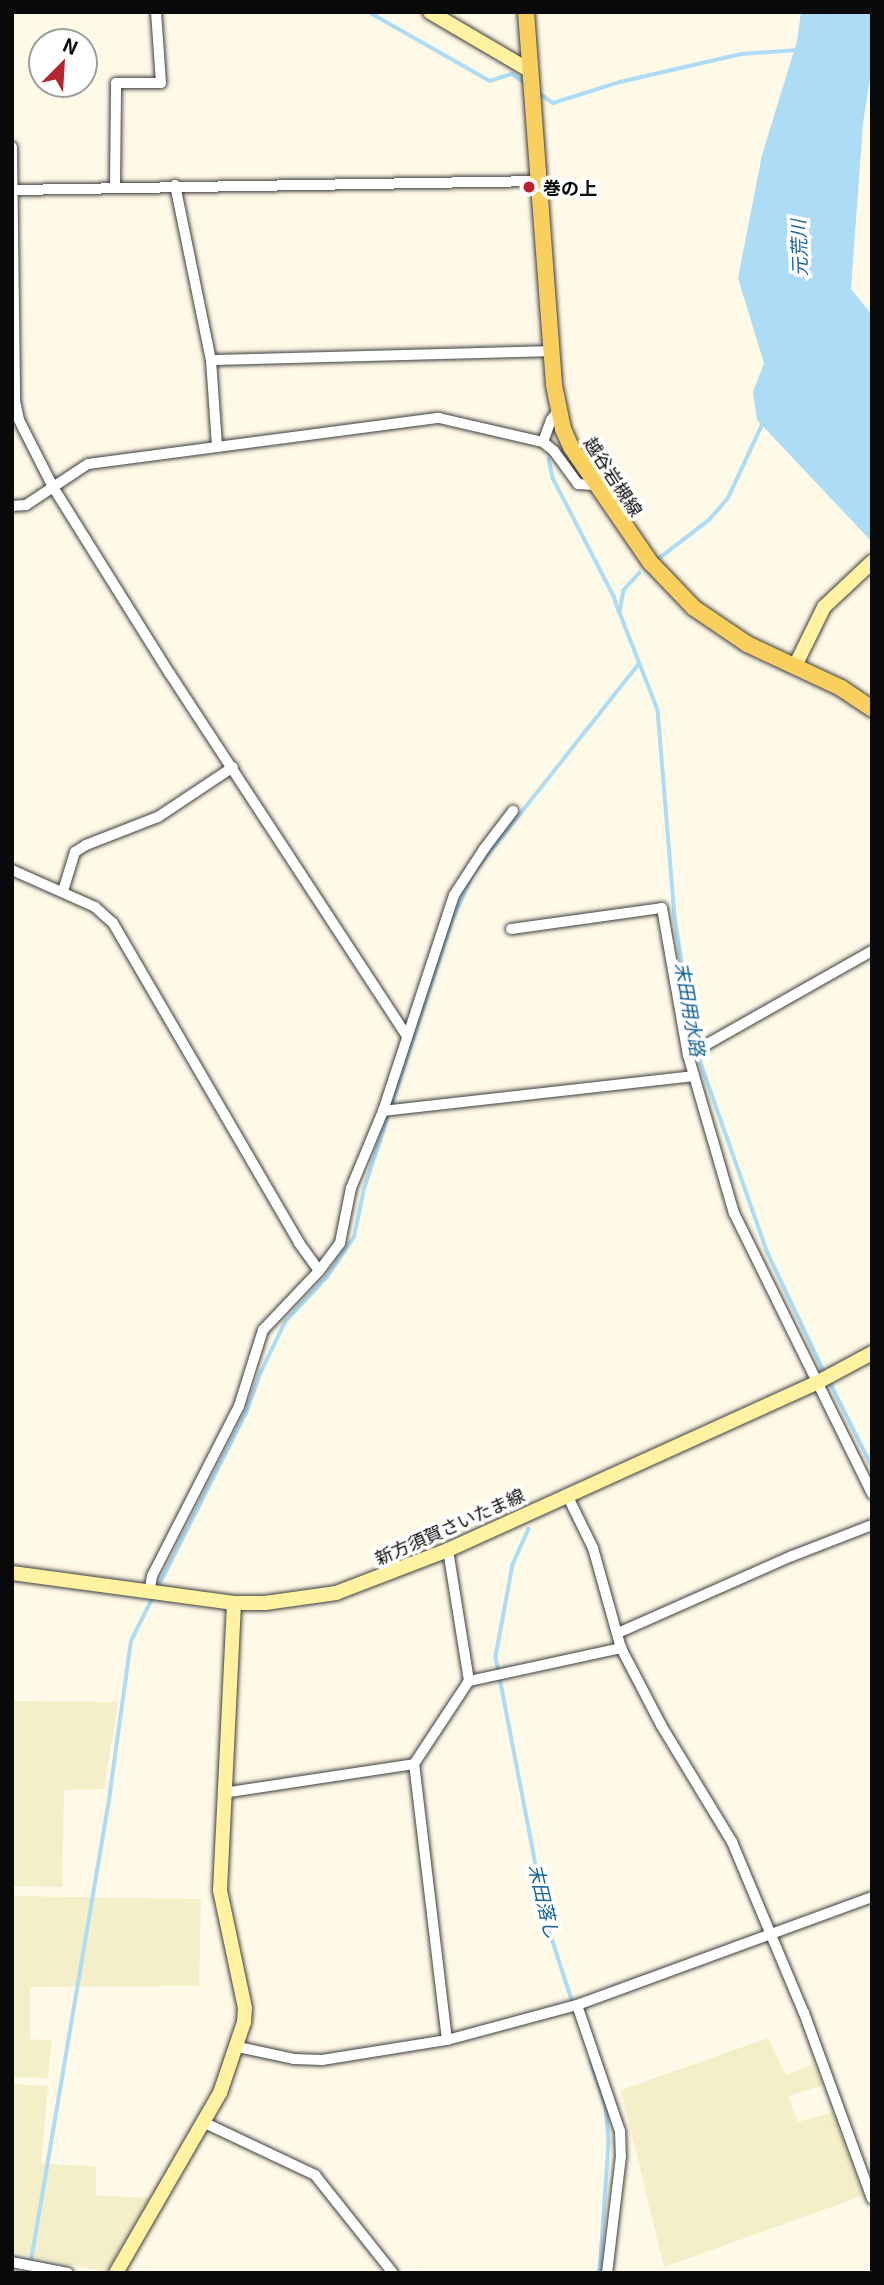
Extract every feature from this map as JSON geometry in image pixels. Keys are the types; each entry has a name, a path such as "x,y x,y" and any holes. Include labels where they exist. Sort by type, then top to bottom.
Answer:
{"main road":[{"path":"430,12 529,70"},
{"name":"越谷岩槻線","path":"526,12 550,351 558,411 571,447 594,485 650,562 678,594 719,627 841,688 872,709"},
{"path":"795,666 824,607 872,562"},
{"name":"新方須賀さいたま線","path":"12,1573 234,1602 265,1603 336,1593 448,1550 818,1382 872,1353"},
{"path":"116,2273 205,2123 238,2047 245,2008 220,1890 234,1602"}],"street":[{"path":"114,186 116,83 160,83 156,12"},
{"path":"12,147 15,401 19,420 53,487 170,674 406,1035"},
{"path":"14,190 114,186 538,181"},
{"path":"175,185 211,360 217,446"},
{"path":"211,360 550,351"},
{"path":"543,442 551,420 558,411"},
{"path":"12,506 26,505 88,464 439,418 543,442 578,484 594,485"},
{"path":"63,891 75,852 86,845 158,817 233,767"},
{"path":"149,1593 152,1576 239,1406 263,1330 319,1271 340,1243 351,1188 383,1111 454,895 513,811"},
{"path":"12,870 95,907 113,923 299,1243 319,1271"},
{"path":"511,929 662,908 688,1055 734,1213 872,1494"},
{"path":"688,1055 872,951"},
{"path":"383,1111 694,1076"},
{"path":"567,1495 593,1548 621,1648 661,1725 732,1842 804,2013 872,2199"},
{"path":"618,1633 792,1556 872,1525"},
{"path":"447,2040 414,1763 469,1681 448,1550"},
{"path":"469,1681 621,1648"},
{"path":"223,1793 414,1763"},
{"path":"238,2047 294,2059 322,2060 447,2040 577,2006 770,1932 872,1897"},
{"path":"577,2006 620,2131 621,2156 607,2273"},
{"path":"205,2123 315,2175 393,2273"},
{"path":"12,2262 68,2273"}],"shaded area":[{"path":"12,1701 118,1702 104,1789 64,1790 62,1887 12,1886"},
{"path":"12,1896 201,1899 199,1986 30,1987 30,2039 52,2041 48,2078 12,2077"},
{"path":"768,2038 786,2075 813,2064 823,2085 788,2096 798,2122 833,2112 862,2196 664,2267 621,2090"},
{"path":"12,2084 48,2086 41,2164 96,2166 96,2195 149,2198 106,2272 12,2252"}],"water":[{"name":"元荒川","path":"801,12 872,12 872,66 863,123 851,289 872,315 872,542 757,420 753,392 764,363 738,278 762,155 797,41"}],"waterway":[{"path":"369,12 490,81 512,74 527,84"},
{"path":"539,93 553,103 620,82 741,54 797,50"},
{"path":"657,560 709,520 728,498 763,423"},
{"path":"549,459 553,478 614,596 619,611"},
{"name":"末田用水路","path":"640,573 624,590 620,613 658,710 675,917 695,1046 767,1251 825,1373"},
{"path":"158,1587 246,1413 260,1374 285,1322 327,1277 354,1237 364,1189 454,916 474,872 639,664"},
{"name":"末田用水路","path":"829,1380 872,1466"},
{"name":"末田落し","path":"529,1529 513,1565 496,1657 548,1926 573,2003"},
{"path":"29,2273 110,1792 131,1641 153,1597"},
{"name":"末田落し","path":"591,2061 606,2106 609,2142 600,2273"}],"place":[{"name":"巻の上","path":"529,187"}]}
